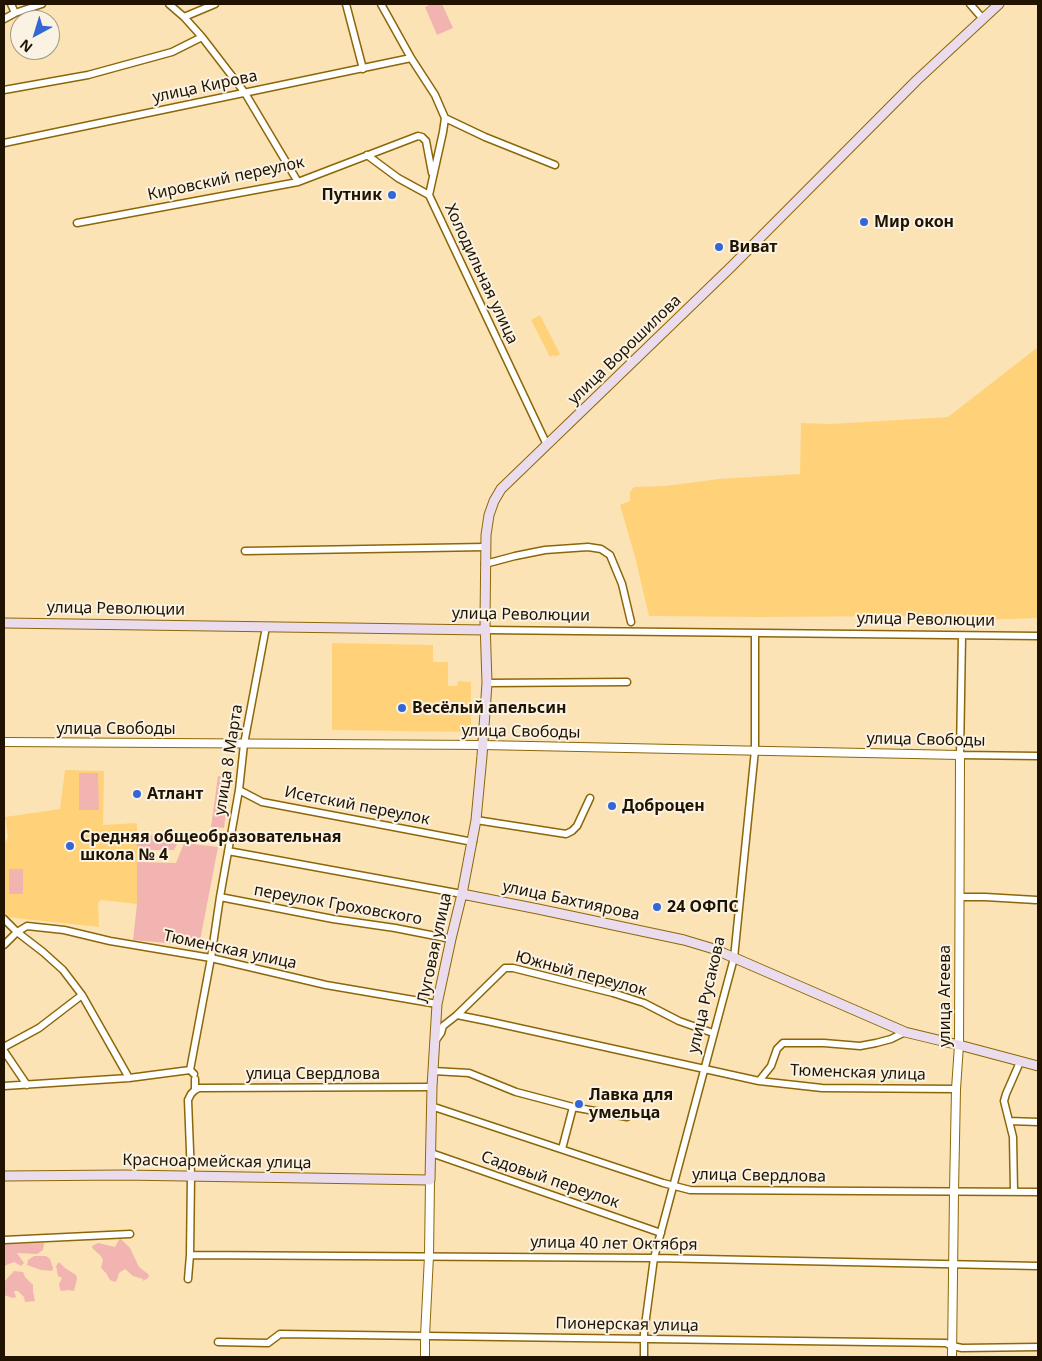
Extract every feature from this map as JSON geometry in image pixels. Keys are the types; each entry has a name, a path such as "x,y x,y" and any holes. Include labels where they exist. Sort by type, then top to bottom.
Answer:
{"main road":[{"name":"улица Ворошилова","path":"486,547 489,515 501,489 731,267 918,80 999,4"},
{"name":"Луговая улица","path":"430,1180 431,1106 438,1004 476,820 483,745 487,683 486,547"},
{"name":"улица Революции","path":"4,622 486,630"},
{"name":"улица Бахтиярова","path":"462,894 684,940 714,949 905,1032 1038,1066"},
{"name":"Красноармейская улица","path":"4,1176 191,1176 430,1180"}],"street":[{"path":"24,10 42,4"},
{"path":"169,4 202,37 245,93 298,182"},
{"path":"184,17 215,4"},
{"path":"346,4 363,68"},
{"path":"381,4 411,58 435,95 445,118 484,137 555,165"},
{"path":"970,4 983,19"},
{"path":"4,90 88,75 172,52 202,37"},
{"name":"улица Кирова","path":"4,143 411,58"},
{"name":"Холодильная улица","path":"445,118 429,195 547,445"},
{"name":"Кировский переулок","path":"77,223 298,182 418,136 426,140 428,145 433,178"},
{"path":"4,137 4,143"},
{"path":"367,155 398,178 429,195"},
{"path":"245,551 486,547"},
{"path":"485,564 545,550 588,547 601,549 610,555 613,562 622,584 631,622"},
{"name":"улица 8 Марта","path":"188,1279 191,1176 188,1100 195,1090 193,1074 210,958 240,790 244,744 266,627"},
{"name":"улица Революции","path":"486,630 1038,636"},
{"name":"улица Русакова","path":"644,1357 644,1340 654,1258 734,958 755,750 755,633"},
{"name":"улица Агеева","path":"952,1357 952,1265 956,1089 959,1045 962,636"},
{"path":"487,683 627,682"},
{"name":"улица Свободы","path":"4,742 483,745 1038,756"},
{"name":"Исетский переулок","path":"240,790 262,802 472,842"},
{"path":"476,820 566,834 577,826 590,798"},
{"name":"улица Бахтиярова","path":"228,850 462,894"},
{"name":"переулок Гроховского","path":"220,897 451,939"},
{"path":"960,897 1036,900"},
{"path":"4,919 63,970 82,995 129,1078"},
{"name":"Тюменская улица","path":"17,932 27,926 64,930 110,941 210,958 326,985 438,1004"},
{"path":"4,945 17,932"},
{"name":"Южный переулок","path":"457,1015 505,968 513,968 644,1003 679,1021 713,1033"},
{"path":"27,1085 4,1049 39,1028 82,995"},
{"path":"434,1042 443,1026 457,1015"},
{"name":"Тюменская улица","path":"457,1015 487,1020 759,1081 822,1088 956,1089"},
{"name":"Тюменская улица","path":"759,1081 771,1066 777,1049 783,1043 824,1043 860,1046 891,1039 905,1032"},
{"path":"1014,1192 1013,1137 1004,1101 1020,1062"},
{"path":"433,1071 469,1073 516,1092 573,1107 627,1117"},
{"path":"4,1086 193,1074"},
{"name":"улица Свердлова","path":"195,1090 199,1088 432,1087"},
{"name":"улица Свердлова","path":"431,1106 690,1190 1038,1192"},
{"path":"562,1149 573,1107"},
{"path":"1009,1121 1038,1122"},
{"name":"Садовый переулок","path":"431,1153 661,1233"},
{"name":"Луговая улица","path":"425,1357 430,1180"},
{"path":"4,1240 130,1234"},
{"name":"улица 40 лет Октября","path":"190,1255 654,1258 1038,1266"},
{"name":"Пионерская улица","path":"218,1342 268,1343 280,1334 946,1343 962,1348 1038,1347"}],"shaded area":[{"path":"432,4 442,4 453,28 437,35 425,7"},
{"path":"540,315 560,354 555,357 554,355 550,357 531,320"},
{"path":"1038,347 1038,618 914,622 914,616 649,616 620,505 630,501 630,492 634,487 800,474 801,423 831,424 948,417"},
{"name":"Весёлый апельсин","path":"332,643 433,645 433,662 448,662 448,686 457,686 458,681 471,682 471,732 332,730"},
{"name":"Средняя общеобразовательная школа № 4","path":"65,770 104,771 103,825 137,823 137,904 101,900 98,903 99,927 6,917 4,913 4,842 8,836 5,817 60,809"},
{"path":"79,773 98,773 99,810 79,810"},
{"path":"218,776 230,777 224,828 211,827"},
{"path":"137,834 180,838 174,850 137,850"},
{"path":"184,843 218,847 199,946 133,940 137,904 137,862 176,863"},
{"path":"9,869 23,869 23,894 9,894"},
{"path":"120,1238 130,1248 139,1267 148,1274 148,1278 143,1281 143,1279 133,1276 125,1269 119,1273 115,1282 110,1280 101,1268 103,1260 92,1246 98,1243 115,1247"},
{"path":"44,1243 43,1250 37,1254 17,1253 24,1263 21,1266 14,1262 4,1266 4,1244"},
{"path":"34,1256 46,1256 50,1259 52,1271 41,1270 27,1265 28,1260"},
{"path":"59,1262 76,1275 74,1291 61,1291 59,1284 62,1278 58,1276 56,1266"},
{"path":"14,1271 23,1272 33,1285 35,1301 25,1302 24,1297 18,1291 14,1291 16,1297 13,1298 4,1295 4,1282"}],"place":[{"name":"Путник","path":"392,195"},
{"name":"Мир окон","path":"864,222"},
{"name":"Виват","path":"719,247"},
{"name":"Весёлый апельсин","path":"402,708"},
{"name":"Атлант","path":"137,794"},
{"name":"Доброцен","path":"612,806"},
{"name":"Средняя общеобразовательная школа № 4","path":"70,846"},
{"name":"24 ОФПС","path":"657,907"},
{"name":"Лавка для умельца","path":"579,1104"}]}
